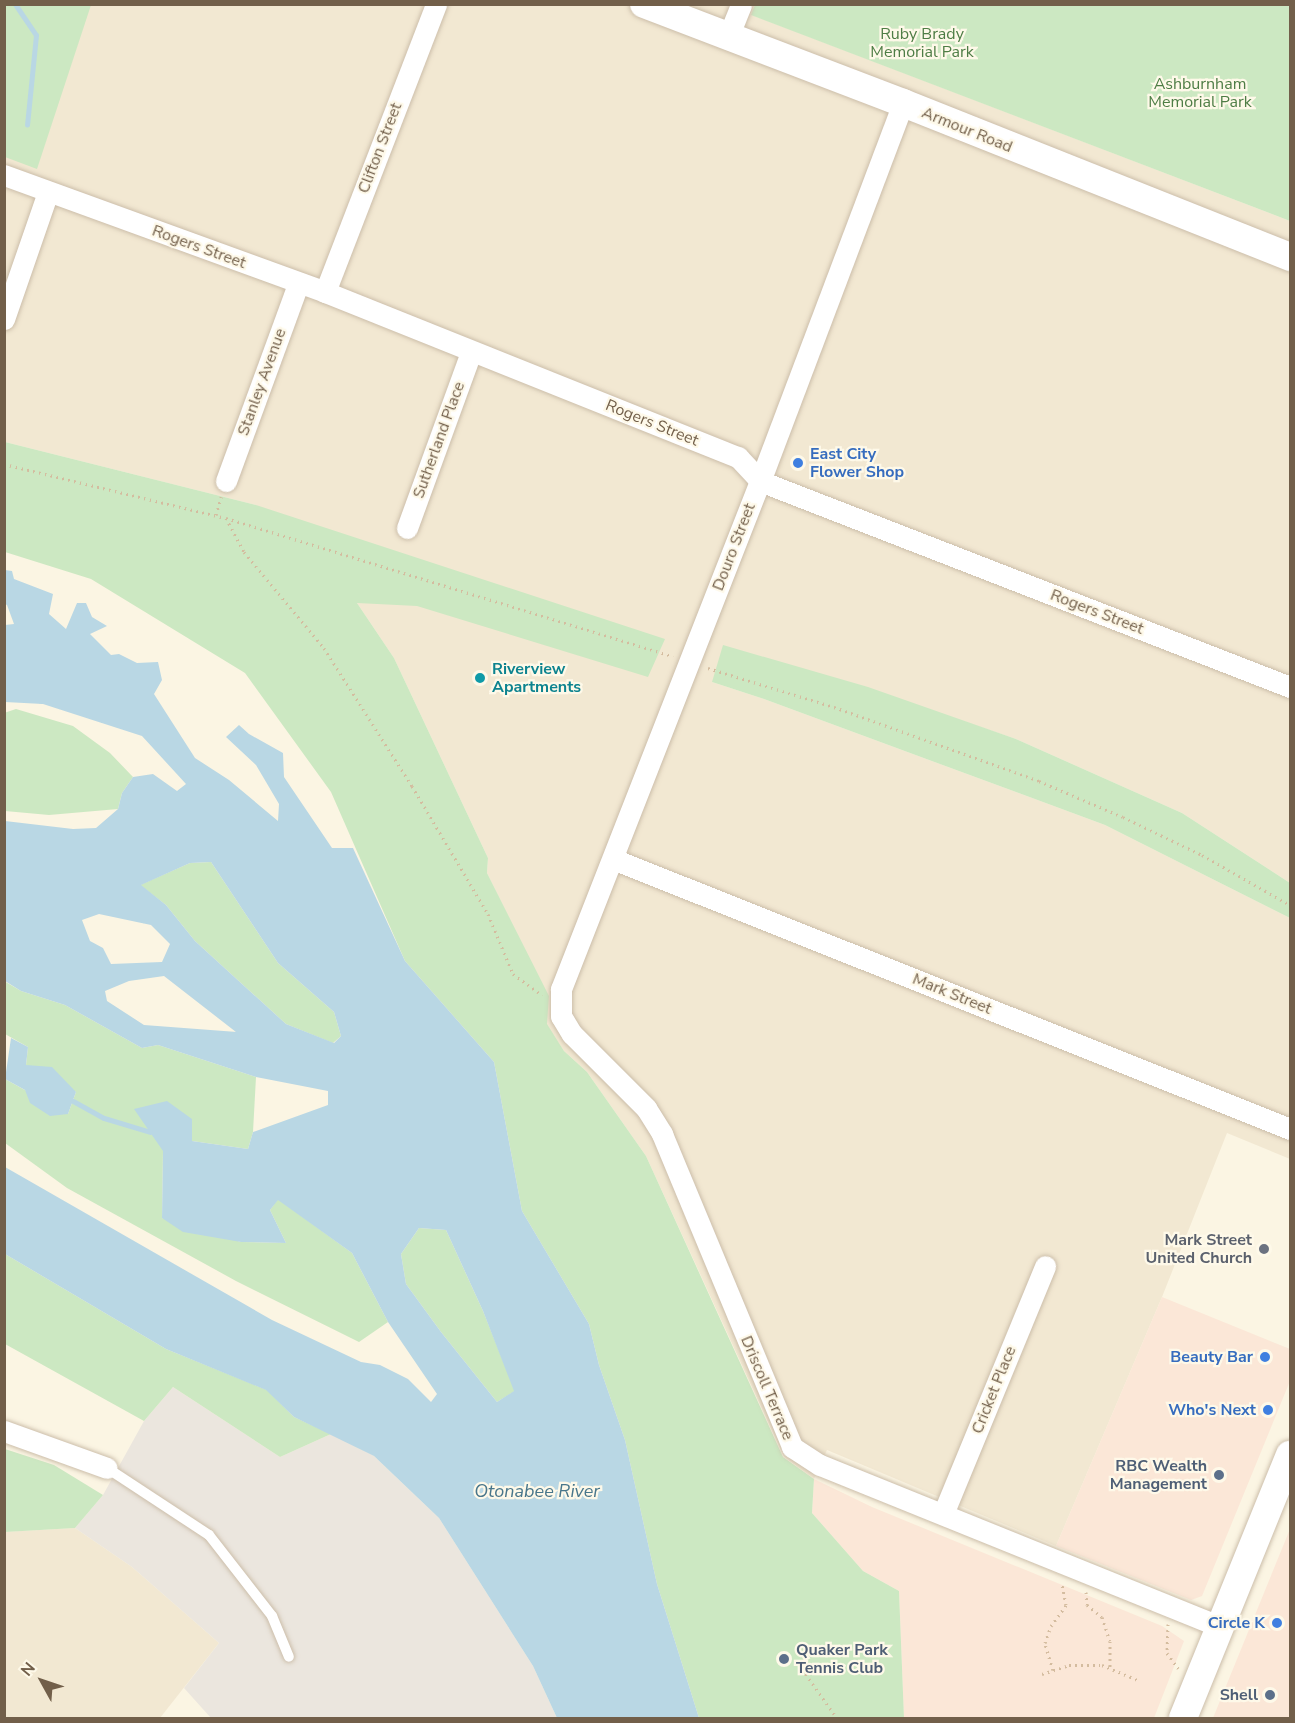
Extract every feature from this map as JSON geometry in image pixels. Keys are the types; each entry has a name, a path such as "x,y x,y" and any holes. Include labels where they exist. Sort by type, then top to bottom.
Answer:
{"main road":[{"name":"Armour Road","path":"644,4 903,103 1290,257"},
{"path":"1183,1719 1290,1455"}],"street":[{"name":"Clifton Street","path":"325,292 436,4"},
{"path":"728,37 741,4"},
{"name":"Douro Street","path":"561,989 760,481 903,103"},
{"name":"Rogers Street","path":"4,175 325,292 738,458 760,481 1290,687"},
{"path":"4,319 48,192"},
{"name":"Stanley Avenue","path":"226,481 298,284"},
{"name":"Sutherland Place","path":"407,528 471,352"},
{"name":"Mark Street","path":"613,859 1290,1129"},
{"name":"Driscoll Terrace","path":"561,989 561,1016 572,1034 646,1108 662,1134 792,1447 820,1466 1221,1626"},
{"name":"Cricket Place","path":"943,1514 1045,1266"},
{"path":"4,1431 107,1468"}],"lane":[{"path":"107,1468 209,1535 272,1616 290,1657"}],"path":[{"path":"4,464 226,518 834,706 1039,781 1192,850 1290,905"},
{"path":"226,518 244,552 324,648 412,786 488,914 513,974 543,996 561,989"},
{"path":"1053,1670 1045,1643 1051,1626 1066,1605 1062,1581"},
{"path":"1086,1590 1087,1605 1102,1617 1110,1641 1110,1668"},
{"path":"1168,1623 1167,1653 1179,1669"},
{"path":"1042,1674 1069,1665 1102,1665 1140,1681"},
{"path":"802,1669 837,1719"}],"shaded area":[{"path":"5,5 755,5 752,15 1290,221 1290,883 1182,813 1016,739 844,681 712,682 764,699 1105,825 1290,918 1290,1159 1227,1133 1162,1297 1056,1546 827,1450 814,1479 784,1457 646,1156 587,1072 564,1051 546,1024 548,996 487,873 488,858 394,658 322,551 256,505 5,442"},
{"path":"1162,1297 1290,1349 1290,1381 1202,1596 1191,1600 1056,1546"},
{"path":"173,1387 280,1457 331,1434 374,1456 439,1518 533,1666 557,1718 211,1718 184,1688 219,1643 132,1567 75,1528 103,1495 144,1421"},
{"path":"814,1479 872,1507 1162,1626 1184,1641 1154,1718 904,1718 899,1591 863,1571 812,1513"},
{"path":"75,1528 132,1567 219,1643 160,1718 5,1718 4,1532"},
{"path":"1290,1529 1290,1718 1213,1718"}],"green space":[{"path":"4,5 91,5 37,169 5,157"},
{"name":"Ashburnham Memorial Park","path":"755,5 1290,5 1290,221 751,15"},
{"path":"5,442 256,505 665,639 648,677 417,606 357,603 394,658 488,858 487,873 549,996 547,1024 564,1051 587,1072 646,1156 783,1457 814,1479 812,1513 863,1571 899,1591 904,1718 699,1718 657,1584 625,1440 599,1365 589,1324 522,1211 494,1062 405,961 331,792 245,673 91,579 5,552"},
{"path":"723,645 868,687 1016,739 1182,813 1290,883 1290,918 1105,825 764,699 712,682"},
{"path":"16,709 73,726 110,753 133,777 122,793 118,809 49,815 5,811 4,713"},
{"path":"211,862 278,963 334,1012 341,1036 333,1043 286,1024 195,941 166,905 140,885 190,863"},
{"path":"4,981 21,991 65,1005 142,1048 158,1045 256,1077 253,1132 248,1149 192,1141 163,1151 162,1218 241,1242 286,1243 270,1210 278,1199 352,1253 388,1322 359,1342 236,1281 67,1188 5,1143 5,1079 68,1114 76,1092 26,1065 28,1047 5,1034"},
{"path":"419,1228 446,1230 483,1311 515,1391 497,1402 406,1284 401,1254"},
{"path":"5,1254 166,1349 267,1390 294,1417 331,1434 280,1457 173,1387 144,1421 5,1344"},
{"path":"5,1449 54,1465 103,1495 75,1528 5,1532"}],"water":[{"name":"Otonabee River","path":"5,570 12,571 14,579 53,594 49,614 66,629 77,603 86,603 92,617 107,626 90,634 111,655 119,654 137,663 158,662 162,680 154,694 195,758 229,780 278,821 279,804 256,765 226,737 239,725 249,734 283,753 284,777 332,848 353,848 405,961 494,1062 522,1211 589,1324 599,1365 625,1440 657,1584 699,1718 557,1718 533,1666 439,1518 374,1456 294,1417 266,1390 166,1349 5,1254 5,1167 272,1320 361,1362 380,1365 408,1379 431,1402 437,1394 388,1322 352,1253 278,1200 270,1210 286,1243 241,1242 183,1232 162,1218 163,1151 134,1109 167,1101 192,1119 192,1141 248,1149 253,1132 328,1105 328,1091 256,1077 158,1045 142,1048 65,1005 21,991 5,981 5,821 73,829 96,828 118,809 122,793 133,777 153,774 177,791 186,784 142,736 43,704 5,702 5,625 14,624 5,604","holes":["211,862 278,963 334,1012 341,1036 334,1043 286,1024 195,941 166,905 141,885 190,863","99,914 151,925 170,944 162,962 111,964 103,948 90,941 82,920","164,976 236,1032 144,1025 107,1001 105,991 129,981","419,1228 446,1230 483,1311 514,1391 497,1402 406,1284 401,1254"]},
{"path":"11,1038 28,1047 26,1065 52,1067 76,1092 68,1114 50,1116 30,1103 25,1090 5,1079"}],"waterway":[{"path":"15,4 36,35 27,125"},
{"path":"73,1101 104,1118 150,1132"}],"place":[{"name":"East City Flower Shop","path":"798,463"},
{"name":"Riverview Apartments","path":"480,678"},
{"name":"Mark Street United Church","path":"1264,1249"},
{"name":"Beauty Bar","path":"1265,1357"},
{"name":"Who's Next","path":"1268,1410"},
{"name":"RBC Wealth Management","path":"1219,1475"},
{"name":"Circle K","path":"1277,1623"},
{"name":"Quaker Park Tennis Club","path":"784,1659"},
{"name":"Shell","path":"1270,1695"}],"park label":[{"name":"Ruby Brady Memorial Park","path":"922,43"}]}
